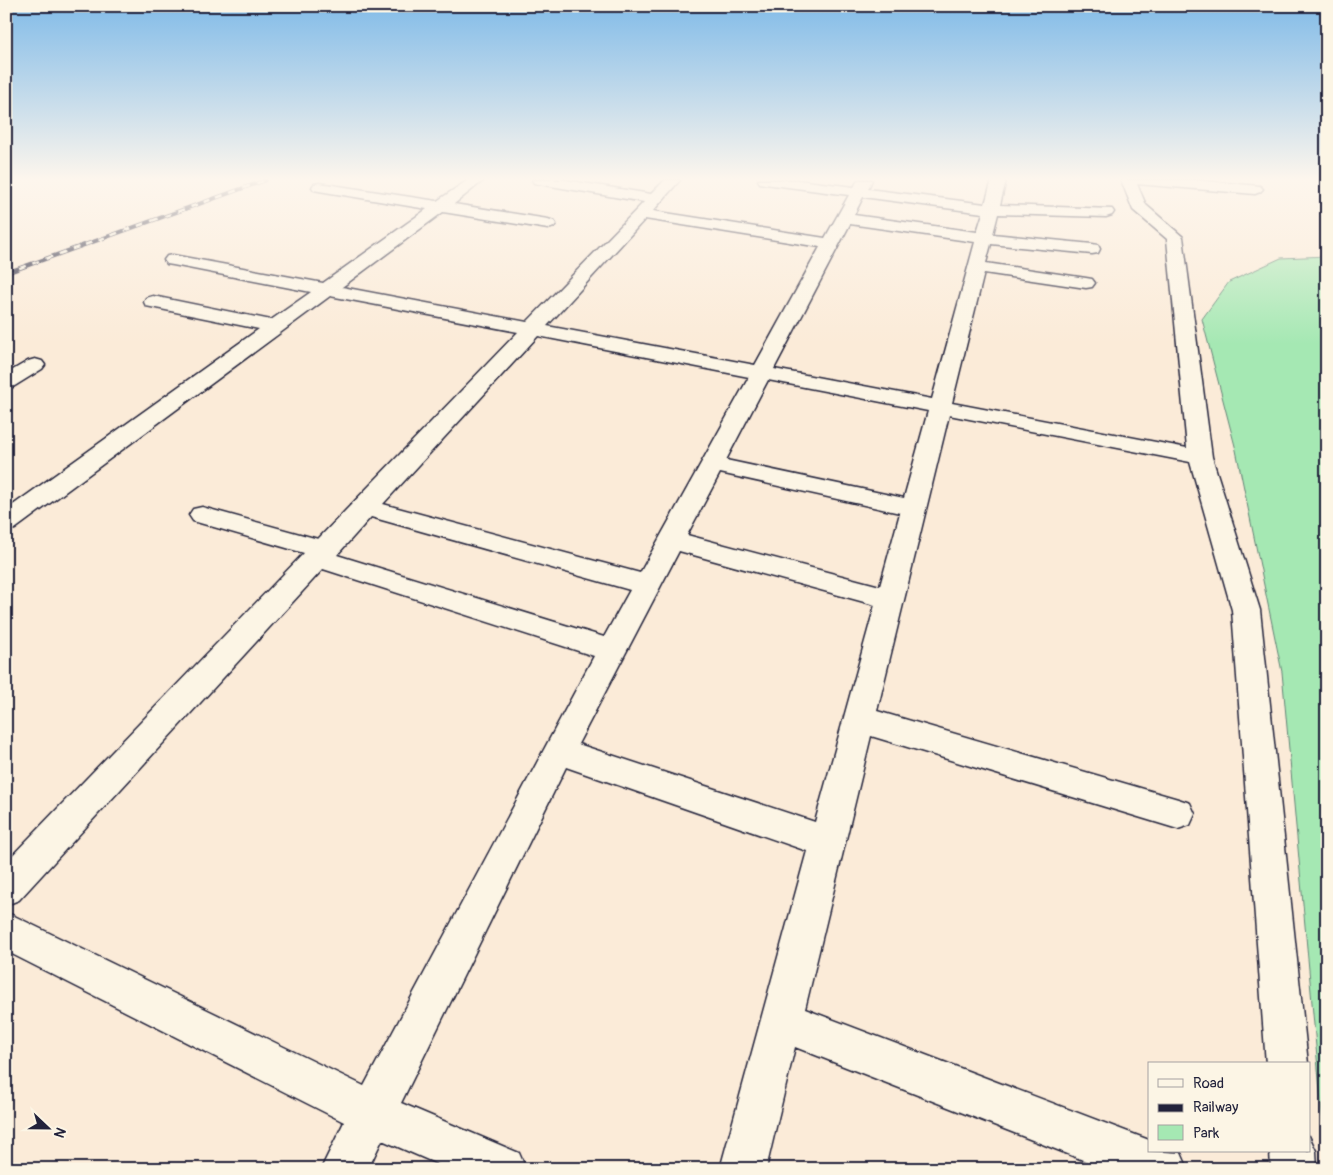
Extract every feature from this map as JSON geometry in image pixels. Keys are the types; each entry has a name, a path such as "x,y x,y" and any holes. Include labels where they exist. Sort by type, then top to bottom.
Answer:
{"street":[{"path":"6,523 401,235"},
{"path":"6,888 621,235"},
{"path":"786,235 830,244"},
{"path":"344,1169 374,1114 558,751 835,235"},
{"path":"962,235 1092,249"},
{"path":"743,1169 985,235"},
{"path":"1172,235 1175,237 1200,457 1246,610 1287,1062"},
{"path":"173,260 1200,457"},
{"path":"976,267 1086,283"},
{"path":"153,302 275,327"},
{"path":"6,383 35,365"},
{"path":"713,464 914,508"},
{"path":"365,507 648,585"},
{"path":"202,515 612,651"},
{"path":"672,540 890,599"},
{"path":"860,719 1178,814"},
{"path":"558,751 828,842"},
{"path":"6,931 374,1114 503,1169"},
{"path":"781,1021 1165,1169"},
{"path":"1293,1152 1294,1169"}],"green space":[{"path":"1327,256 1327,1168 1282,672 1236,450 1202,319 1229,282 1281,258"}],"railway":[{"path":"6,273 113,235"}]}
